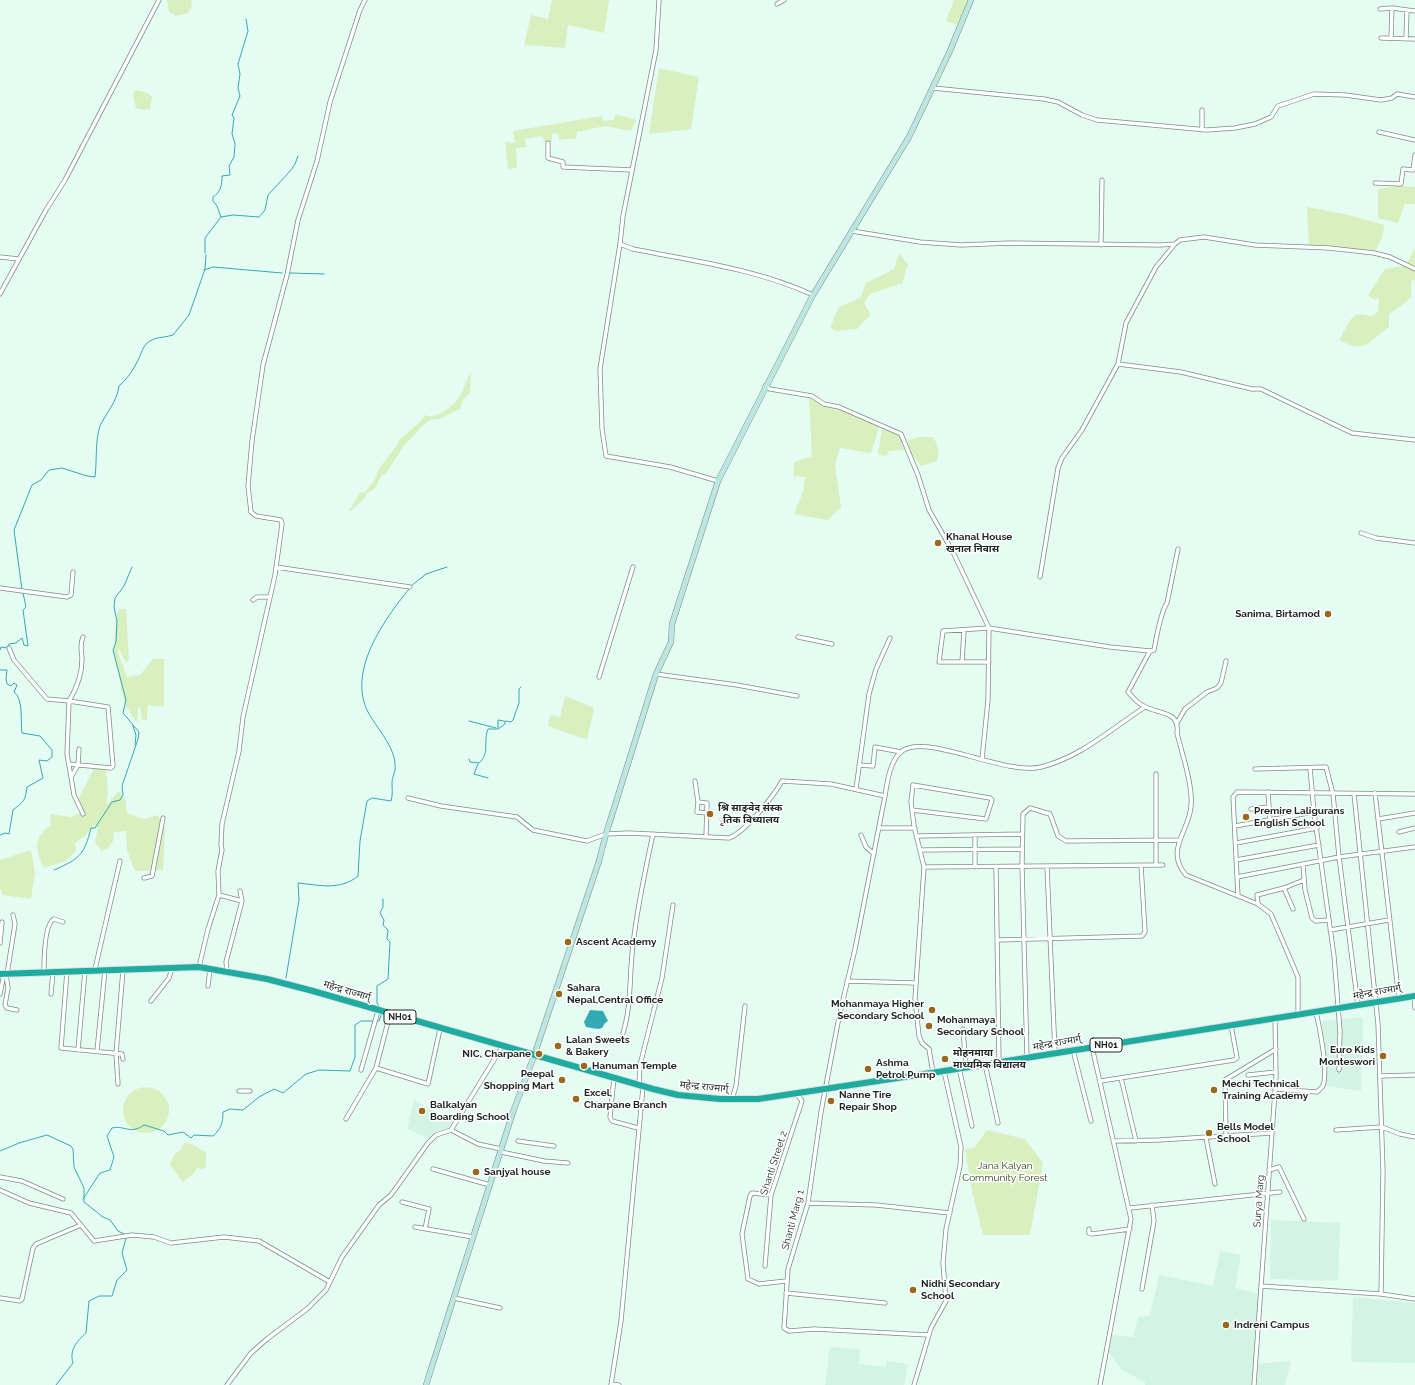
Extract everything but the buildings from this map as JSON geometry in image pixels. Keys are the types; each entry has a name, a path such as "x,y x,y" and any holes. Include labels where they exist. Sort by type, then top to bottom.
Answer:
{"highway":[{"name":"महेन्द्र राज्मार्ग्","path":"4,974 124,968 210,968 267,979 641,1086 678,1095 732,1099 758,1098 933,1073 1275,1018 1298,1013 1338,1009 1414,996"}],"street":[{"path":"0,294 46,210 65,180 159,0"},
{"path":"199,967 208,929 219,895 218,871 222,850 222,824 239,751 243,717 276,567 282,520 256,516 251,512 249,497 252,441 263,365 287,275 298,220 318,161 332,95 360,10 365,0"},
{"path":"659,0 656,50 623,216 600,369 602,429 606,456 670,467 718,481"},
{"path":"777,4 784,0"},
{"path":"426,1385 501,1151 599,861 656,674 671,642 672,624 718,481 765,386 813,295 909,137 933,88 971,0"},
{"path":"1391,38 1392,8"},
{"path":"1380,9 1392,8 1415,11"},
{"path":"1406,38 1407,10"},
{"path":"1381,38 1415,38"},
{"path":"933,88 1044,99 1058,102 1097,120 1202,130 1236,128 1255,124 1271,117 1278,106 1314,94 1356,96 1380,100 1392,98 1397,94 1415,97"},
{"path":"1202,110 1202,130"},
{"path":"1379,132 1415,140"},
{"path":"548,143 548,158 562,162 563,167 632,170"},
{"path":"1375,183 1401,184 1403,169 1413,170 1415,155"},
{"path":"1101,245 1102,180"},
{"path":"852,231 920,242 961,245 1010,243 1101,245 1175,244"},
{"path":"1040,577 1058,468 1062,458 1082,430 1118,364 1128,317 1156,267 1175,244 1180,240 1204,237 1255,244 1352,250 1390,257 1415,269"},
{"path":"620,244 633,249 760,275 790,284 813,295"},
{"path":"0,257 19,259"},
{"path":"1118,364 1181,372 1252,389 1261,389 1352,433 1415,440"},
{"path":"765,386 770,389 812,396 824,404 839,407 901,434 918,475 929,510 956,559 989,628 988,700 982,759"},
{"path":"1361,533 1376,538 1415,543"},
{"path":"1177,723 1172,716 1141,705 1128,692 1150,651 1154,650 1162,618 1162,609 1167,603 1178,549"},
{"path":"276,567 410,587"},
{"path":"599,677 633,567"},
{"path":"0,588 67,597 71,595 73,572"},
{"path":"252,600 257,597 269,598"},
{"path":"989,662 939,662 943,631 989,628 1110,647 1150,651"},
{"path":"962,662 964,630"},
{"path":"83,637 80,646 82,664 77,688 69,701 67,754 74,795 83,814"},
{"path":"798,638 832,644"},
{"path":"856,789 869,694 876,669 890,638"},
{"path":"9,648 14,660 47,699 104,706 109,710 113,766 111,768 69,764"},
{"path":"1226,661 1221,683 1217,688 1207,692 1185,710 1177,723 1177,733 1190,788 1192,807 1180,840 1177,858 1180,869 1186,875 1258,904 1271,914 1298,977 1298,1013"},
{"path":"656,674 737,685 797,696"},
{"path":"859,765 873,766 875,747 902,752 926,746 1021,768 1040,768 1084,749 1146,707"},
{"path":"71,777 78,765 79,749"},
{"name":"Shanti Marg 1","path":"902,752 894,762 888,777 874,854 848,981 839,1017 821,1112 808,1203 789,1263 786,1281 784,1328 785,1330 929,1334"},
{"path":"1255,769 1326,767 1333,794 1339,857 1358,1006"},
{"path":"1310,768 1320,861 1334,956 1338,1009 1339,1070"},
{"path":"1156,774 1156,865"},
{"path":"695,781 698,802 697,812 707,813"},
{"path":"408,798 441,806 517,817 533,830 587,841 606,834 653,834 729,838 741,832 776,792 782,781 831,784 885,796"},
{"path":"912,810 986,819 992,800 990,798 913,785 912,810 924,867 916,983 919,1036 922,1043 929,1049 933,1073"},
{"path":"1238,896 1234,797 1237,792 1415,794"},
{"path":"1268,792 1270,820"},
{"path":"1375,793 1399,999"},
{"path":"1354,794 1377,1002 1382,1126 1382,1294"},
{"path":"698,802 707,803 706,837"},
{"path":"1251,809 1269,807"},
{"path":"1027,1058 1022,866 1023,814 1030,808 1050,814 1058,836 1066,841 1180,840"},
{"path":"1235,826 1314,812"},
{"path":"1378,819 1415,813"},
{"path":"144,878 152,876 163,818"},
{"path":"879,828 915,828"},
{"path":"1236,843 1317,828"},
{"path":"1399,832 1415,828"},
{"path":"623,1033 628,1014 632,946 639,899 653,834"},
{"path":"975,834 975,867"},
{"path":"917,836 1022,834"},
{"path":"861,835 866,848 874,854"},
{"path":"1236,860 1319,845"},
{"path":"1237,877 1339,857 1360,856 1382,851 1415,847"},
{"path":"921,850 1022,848"},
{"path":"95,969 120,861"},
{"path":"1303,864 1304,880 1312,918 1316,921 1328,920"},
{"path":"997,940 1051,939 1144,934 1141,865"},
{"path":"924,867 1163,865"},
{"path":"1047,866 1055,1053"},
{"path":"996,867 999,1062"},
{"path":"1258,904 1257,895 1284,888 1304,880"},
{"path":"1284,888 1293,909"},
{"path":"227,971 226,962 242,901 240,891"},
{"path":"219,895 242,901"},
{"path":"619,1385 611,1384 621,1321 638,1128 641,1086 640,1065 662,978 673,904"},
{"path":"0,994 16,924 13,915"},
{"path":"44,972 44,954 50,923 54,919 62,922"},
{"path":"1330,930 1389,920"},
{"path":"0,943 2,922"},
{"path":"151,1001 169,978 172,967"},
{"path":"118,1084 116,1054 124,968"},
{"path":"208,986 210,968"},
{"path":"97,1051 106,969"},
{"path":"68,970 61,1048 122,1054 123,1059"},
{"path":"78,1050 86,970"},
{"path":"51,994 53,971"},
{"path":"4,974 8,988 5,1005 7,1008 17,1010"},
{"path":"848,981 916,983"},
{"path":"1414,996 1415,1008"},
{"path":"732,1099 736,1086 745,1006"},
{"path":"361,1070 378,1011"},
{"path":"1275,1089 1317,1092 1322,1087 1324,1082 1323,1061 1316,1012"},
{"path":"346,1119 376,1068 390,1014"},
{"name":"Surya Marg","path":"1254,1385 1276,1072 1275,1018"},
{"path":"1100,1081 1234,1060 1238,1058 1232,1025"},
{"path":"376,1068 428,1084 440,1029"},
{"path":"963,1029 966,1067"},
{"path":"227,1385 251,1353 307,1309 326,1290 342,1257 379,1205 391,1195 428,1143 436,1135 451,1130 502,1046"},
{"path":"1092,1047 1130,1208 1130,1229 1100,1385"},
{"path":"1226,1137 1225,1080 1276,1049"},
{"path":"1073,1050 1091,1121"},
{"path":"985,1064 998,1123"},
{"path":"959,1068 972,1126"},
{"path":"914,1385 929,1334 935,1319 946,1301 943,1263 946,1229 960,1166 961,1147 944,1071"},
{"path":"1248,1074 1276,1072"},
{"path":"1380,1076 1415,1075"},
{"path":"614,1078 610,1117 612,1121 638,1128"},
{"path":"1121,1078 1136,1141"},
{"path":"239,1091 250,1091"},
{"name":"Shanti Street 2","path":"765,1266 771,1195 802,1101 796,1093"},
{"path":"1336,1130 1382,1126 1400,1134 1415,1137"},
{"path":"451,1130 478,1144 501,1151 544,1161 568,1163"},
{"path":"1114,1141 1226,1137 1272,1133"},
{"path":"1206,1138 1215,1184"},
{"path":"518,1141 554,1146"},
{"path":"1269,1170 1279,1167 1304,1219"},
{"path":"433,1169 490,1185"},
{"path":"0,1177 22,1181 63,1199"},
{"path":"0,1190 29,1203 71,1213 94,1241 126,1236 144,1236 171,1243 224,1237 259,1241 330,1282"},
{"path":"1130,1208 1280,1192"},
{"path":"771,1195 752,1193 750,1196 742,1234 748,1279 759,1284 786,1281"},
{"path":"402,1202 429,1209 425,1229"},
{"path":"808,1203 876,1205 950,1213"},
{"path":"1142,1289 1154,1221 1152,1205"},
{"path":"0,1298 20,1301 22,1299 33,1248 36,1244 81,1225"},
{"path":"415,1227 473,1237"},
{"path":"1089,1229 1089,1233 1092,1234 1130,1229"},
{"path":"1261,1286 1382,1294 1415,1299"},
{"path":"786,1293 885,1303"},
{"path":"454,1298 500,1308"}],"shaded area":[{"path":"1363,1017 1361,1091 1327,1086 1322,1021"},
{"name":"Balkalyan Boarding School","path":"414,1100 453,1122 447,1128 436,1131 429,1139 407,1129"},
{"path":"1271,1220 1340,1223 1338,1281 1270,1279"},
{"path":"1220,1251 1241,1255 1235,1288 1260,1294 1255,1364 1291,1361 1285,1385 1145,1385 1145,1382 1122,1370 1106,1349 1112,1335 1133,1337 1138,1317 1150,1316 1159,1275 1213,1286"},
{"path":"1353,1297 1415,1303 1415,1363 1351,1362"},
{"path":"830,1347 860,1349 859,1364 886,1367 887,1361 908,1364 904,1385 825,1385"}],"green space":[{"path":"167,0 191,0 192,6 188,13 176,16 169,11"},
{"path":"552,0 609,0 604,33 568,25 565,48 524,45 531,15 548,19"},
{"path":"954,0 968,0 957,25 946,21"},
{"path":"659,68 699,77 691,129 649,134"},
{"path":"135,90 148,93 152,97 150,109 144,110 136,108 133,94"},
{"path":"616,114 636,120 631,131 605,126 577,132 576,138 559,140 558,133 552,134 552,142 545,142 542,136 525,139 526,147 516,148 517,168 508,169 505,142 515,143 513,131 602,116 604,121 613,120"},
{"path":"1399,186 1415,187 1415,204 1405,204 1398,223 1378,218 1378,189"},
{"path":"1307,207 1349,215 1384,225 1383,235 1375,252 1332,246 1309,245"},
{"path":"1415,248 1415,280 1411,281 1411,298 1389,314 1389,327 1371,341 1361,346 1355,346 1339,340 1350,320 1357,314 1372,316 1378,312 1379,298 1374,300 1368,295 1385,269 1405,266"},
{"path":"899,253 908,265 902,283 870,294 864,303 871,314 857,329 836,331 830,328 839,307 860,298 866,283 894,269"},
{"path":"471,371 470,393 463,400 460,409 439,419 430,420 422,426 403,447 386,473 381,476 373,490 367,493 362,502 349,511 360,492 364,493 374,481 380,467 398,444 399,440 421,421 424,415 437,415 452,406 460,396"},
{"path":"809,398 824,405 839,408 879,427 871,453 840,448 835,465 841,507 828,520 794,514 803,492 805,477 794,476 794,462 812,456"},
{"path":"882,429 900,435 904,450 889,451 886,456 878,454"},
{"path":"919,437 933,437 938,449 937,461 921,466 911,451 907,441"},
{"path":"119,609 126,609 129,660 126,663 119,649 118,653 127,677 140,675 153,659 164,659 164,707 148,705 147,720 142,720 140,707 138,708 138,721 135,721 125,704 113,650 114,652 116,617"},
{"path":"565,696 594,708 587,740 548,726 550,715 560,717"},
{"path":"95,766 106,770 108,790 106,805 119,791 126,801 127,813 144,819 158,815 165,829 163,870 135,871 127,850 126,831 114,832 113,841 107,849 101,851 95,842 98,827 93,825 85,836 75,843 76,851 66,861 44,868 39,856 37,845 41,834 51,825 50,814 71,817 80,813 76,804"},
{"path":"31,850 35,872 31,899 3,895 0,887 0,860"},
{"path":"142,1087 150,1087 159,1091 165,1097 169,1110 165,1123 159,1129 150,1133 142,1133 133,1129 127,1123 123,1114 123,1106 127,1097 133,1091"},
{"name":"Jana Kalyan Community Forest","path":"987,1130 1025,1139 1043,1163 1030,1235 983,1235 972,1191 965,1149 974,1148"},
{"path":"187,1142 206,1152 206,1166 203,1170 197,1167 195,1172 183,1182 170,1165 174,1155 183,1148 181,1147"}],"water":[{"path":"590,1010 603,1011 608,1021 602,1028 598,1029 586,1027 584,1022"}],"waterway":[{"path":"205,253 205,238 221,217 217,206 213,201 213,197 218,193 222,182 222,176 230,175 229,166 234,157 235,144 232,134 234,118 232,115 240,96 238,88 240,74 238,64 248,31 246,19"},
{"path":"221,217 233,215 259,217 265,210 268,195 291,170 298,156"},
{"path":"22,590 14,530 32,485 41,480 49,470 62,468 95,477 98,432 116,397 119,386 133,370 147,343 154,339 173,335 189,315 205,269 206,255"},
{"path":"204,270 213,267 282,273"},
{"path":"290,273 324,274"},
{"path":"54,870 69,863 83,851 91,828 95,828 112,802 120,800 123,795 122,786 138,739 139,732 123,713 126,700 113,650 116,642 117,621 114,607 115,598 124,586 132,567"},
{"path":"411,586 426,574 447,567"},
{"path":"286,978 299,900 298,883 329,886 344,884 358,876 360,841 367,801 372,798 391,801 392,781 395,767 394,758 389,744 368,712 363,696 362,680 365,663 371,647 389,616 409,589"},
{"path":"0,650 1,647 7,648 9,644 16,643 22,638 24,645 28,646 23,610 26,607 23,593"},
{"path":"0,670 7,670 7,684 11,686 14,683 17,685 14,692 17,695 20,705 22,733 40,736 52,750 52,757 47,761 39,760 43,778 27,787 26,796 23,801 13,810 9,834 5,833 0,835"},
{"path":"469,759 470,762 479,763 484,756 488,729 498,729 505,724 505,721 511,722 513,720 519,703 519,689 521,687"},
{"path":"498,728 498,720 504,721"},
{"path":"469,721 496,728"},
{"path":"133,726 136,735 135,745"},
{"path":"478,764 474,774 488,778"},
{"path":"380,1008 377,1003 377,986 388,979 390,942 387,939 388,930 383,925 384,920 380,913 383,907 383,899"},
{"path":"376,1021 379,1021 382,1013"},
{"path":"83,1199 100,1173 110,1170 114,1157 107,1136 112,1128 117,1127 131,1130 144,1125 164,1131 168,1135 183,1132 191,1138 194,1135 213,1136 221,1126 223,1112 230,1109 243,1110 259,1097 274,1089 283,1093 306,1074 319,1070 350,1071 355,1057 355,1025 361,1021 373,1021"},
{"path":"0,1151 19,1143 47,1135 71,1146 73,1149 74,1167 84,1188 84,1202 103,1217 110,1220 118,1231 124,1234"},
{"path":"56,1385 73,1363 73,1350 86,1333 89,1301 99,1296 112,1296 117,1280 127,1270 122,1253 126,1238"}],"place":[{"name":"Khanal House खनाल निवास","path":"938,543"},
{"name":"Sanima, Birtamod","path":"1328,614"},
{"name":"श्रि साङ्वेद संस्क ृतिक विध्यालय","path":"710,814"},
{"name":"Premire Laligurans English School","path":"1246,817"},
{"name":"Ascent Academy","path":"568,942"},
{"name":"Sahara Nepal,Central Office","path":"559,994"},
{"name":"Mohanmaya Higher Secondary School","path":"932,1010"},
{"name":"Mohanmaya Secondary School","path":"929,1026"},
{"name":"Lalan Sweets & Bakery","path":"558,1046"},
{"name":"NIC, Charpane","path":"539,1054"},
{"name":"Euro Kids Monteswori","path":"1383,1056"},
{"name":"मोहनमाया माध्यमिक विद्यालय","path":"945,1059"},
{"name":"Hanuman Temple","path":"584,1066"},
{"name":"Ashma Petrol Pump","path":"868,1069"},
{"name":"Peepal Shopping Mart","path":"562,1080"},
{"name":"Mechi Technical Training Academy","path":"1214,1090"},
{"name":"Excel, Charpane Branch","path":"576,1099"},
{"name":"Nanne Tire Repair Shop","path":"831,1101"},
{"name":"Balkalyan Boarding School","path":"422,1111"},
{"name":"Bells Model School","path":"1209,1133"},
{"name":"Sanjyal house","path":"476,1172"},
{"name":"Nidhi Secondary School","path":"913,1290"},
{"name":"Indreni Campus","path":"1226,1325"}]}
